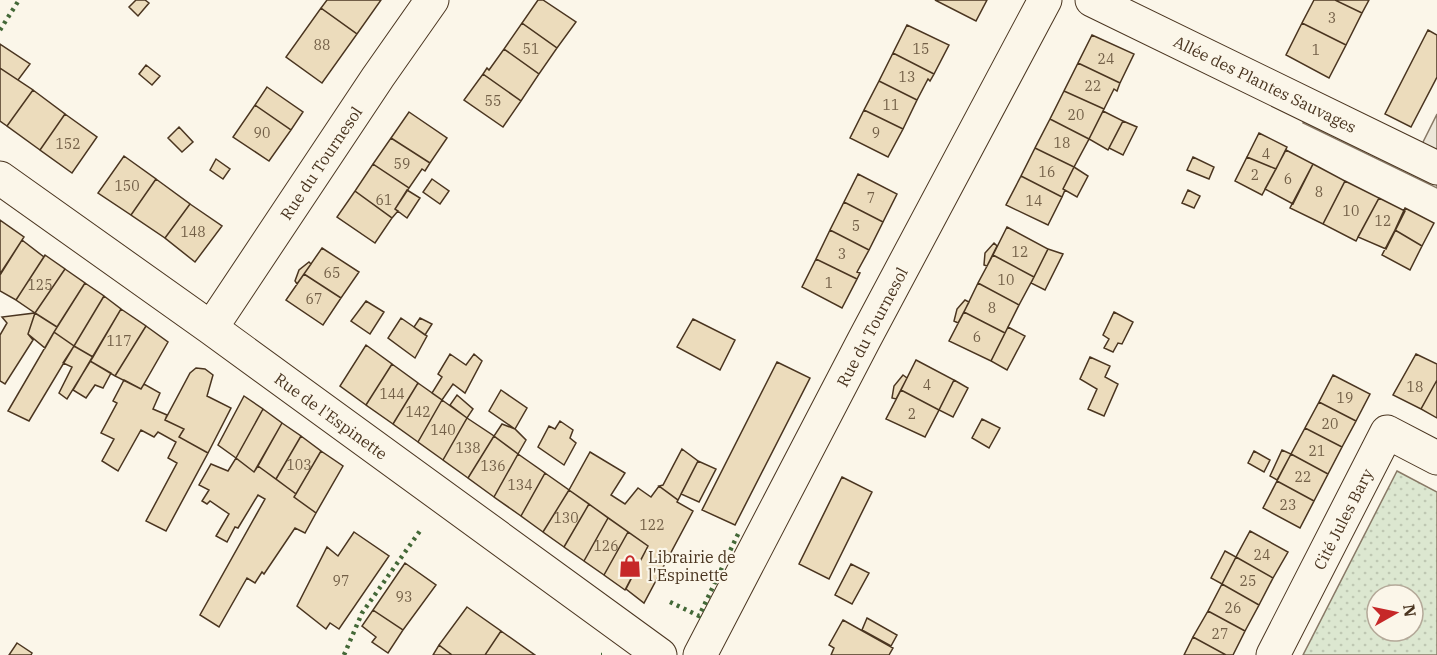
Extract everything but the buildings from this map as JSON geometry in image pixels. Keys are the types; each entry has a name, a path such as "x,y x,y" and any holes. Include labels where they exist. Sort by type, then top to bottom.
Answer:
{"street":[{"name":"Rue du Tournesol","path":"211,328 432,0"},
{"name":"Rue du Tournesol","path":"700,655 1045,0"},
{"name":"Allée des Plantes Sauvages","path":"1092,0 1437,168"},
{"name":"Rue de l'Espinette","path":"0,178 211,328 660,655"},
{"name":"Cité Jules Bary","path":"1273,655 1387,432 1437,458"}],"green space":[{"path":"1397,471 1437,492 1437,655 1303,655"}],"shaded area":[{"path":"1310,106 1415,158 1437,114 1437,188 1303,123"}],"hedge":[{"path":"0,30 19,0"},
{"path":"344,655 362,613 422,528"},
{"path":"670,602 699,616 740,530"}],"place":[{"name":"Librairie de l'Espinette","path":"630,566"}]}
